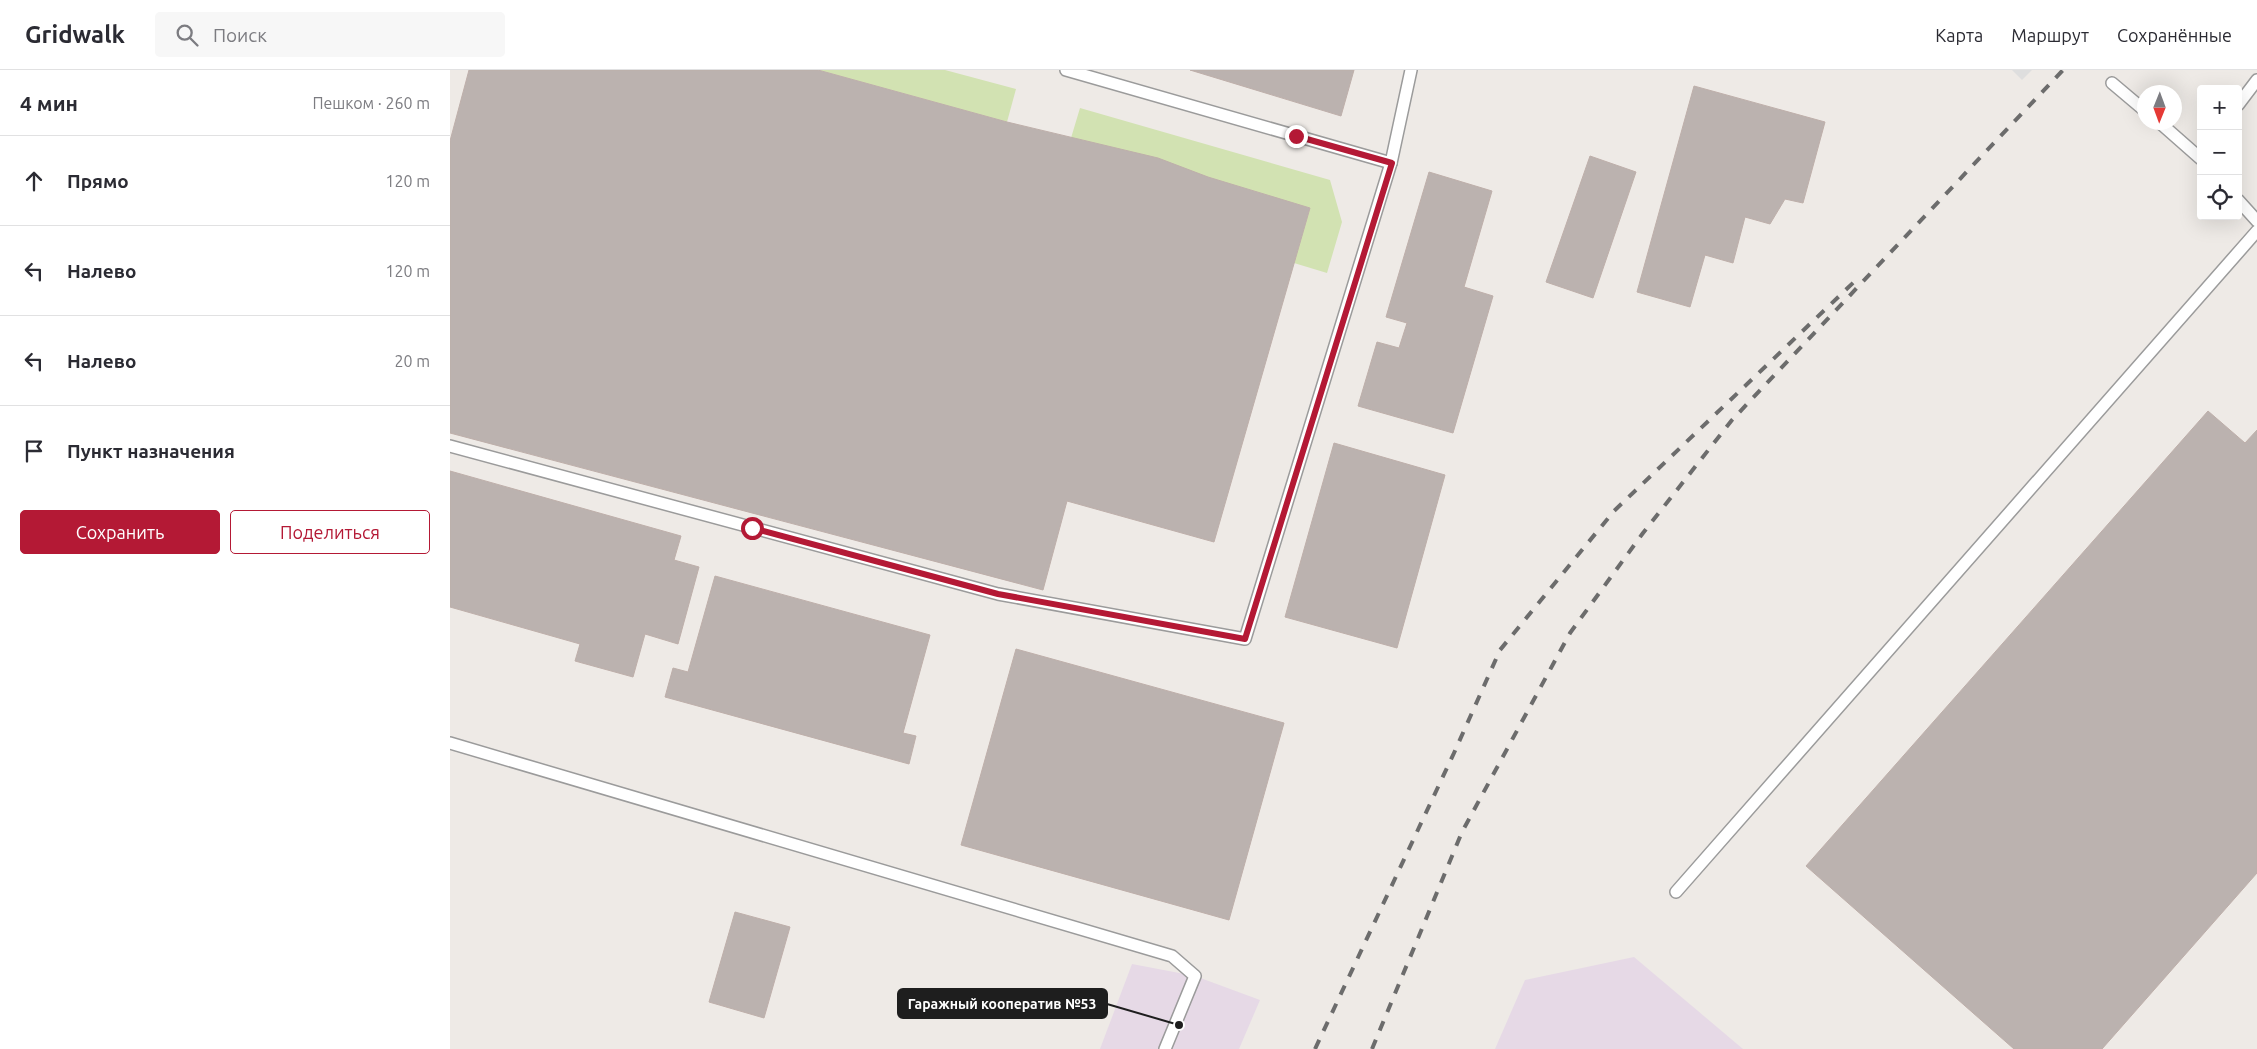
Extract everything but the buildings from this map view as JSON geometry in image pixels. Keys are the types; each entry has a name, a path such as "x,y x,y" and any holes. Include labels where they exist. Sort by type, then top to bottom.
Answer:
{"lane":[{"path":"1066,70 1392,163"},
{"path":"450,446 998,594 1245,639 1392,163 1411,70"},
{"path":"2242,100 2257,80"},
{"path":"2112,83 2137,104"},
{"path":"2169,130 2197,154"},
{"path":"2242,204 2257,220"},
{"path":"1676,892 2257,231"},
{"path":"450,744 1172,956 1195,976 1165,1049"}],"shaded area":[{"path":"2012,70 2032,70 2022,80"},
{"path":"1634,957 1743,1049 1495,1049 1525,980"},
{"path":"1132,964 1195,976 1260,1000 1239,1049 1100,1049"}],"green space":[{"path":"818,70 945,70 1016,89 1007,122"},
{"path":"1080,108 1330,180 1342,222 1327,273 1294,263 1310,208 1071,138"}],"railway":[{"path":"1372,1049 1462,832 1570,633 1643,533 1732,420 2063,70"},
{"path":"1315,1049 1454,753 1500,650 1614,511 1855,281"}],"place":[{"name":"Гаражный кооператив №53","path":"1179,1025"}],"route":[{"path":"752,528 998,594 1245,639 1392,163 1296,136"}]}
